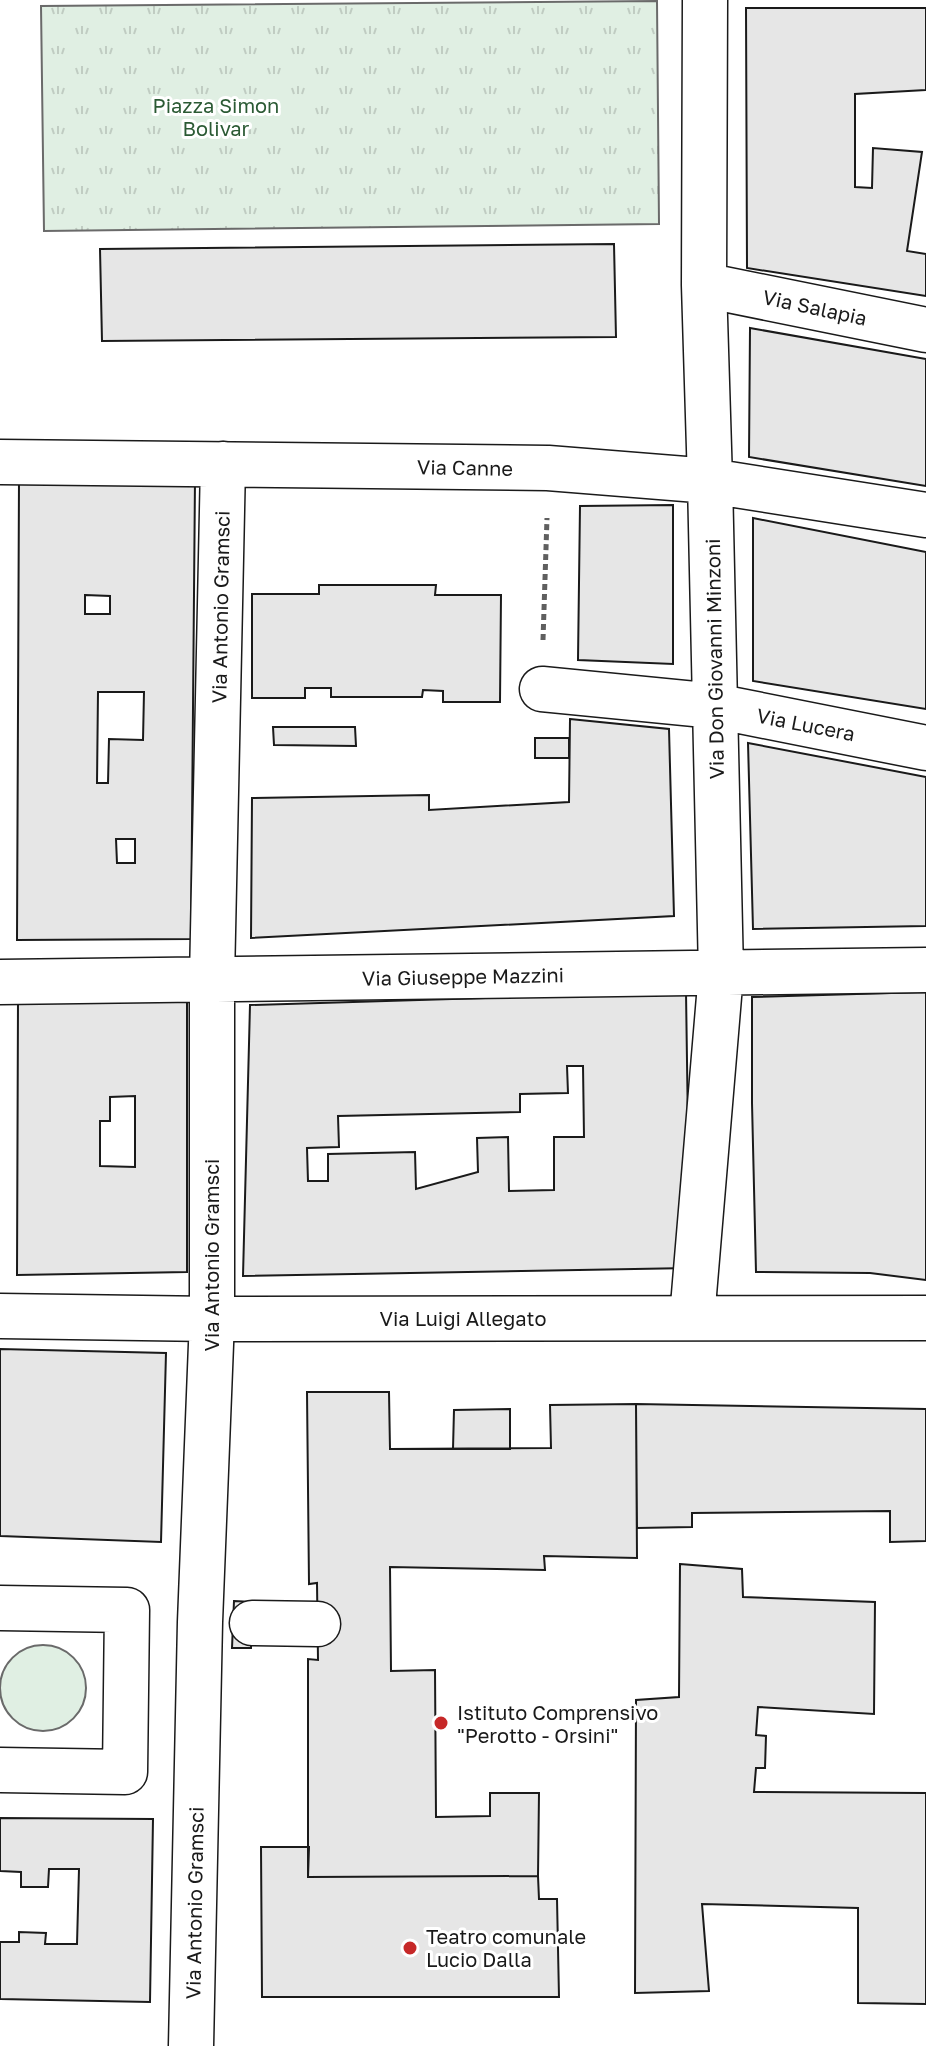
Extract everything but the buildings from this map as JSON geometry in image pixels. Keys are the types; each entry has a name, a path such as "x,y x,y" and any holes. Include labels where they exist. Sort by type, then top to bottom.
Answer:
{"street":[{"name":"Via Don Giovanni Minzoni","path":"692,1318 721,973 704,285 705,0"},
{"name":"Via Salapia","path":"704,285 926,330"},
{"name":"Via Canne","path":"0,462 548,468 710,481 926,515"},
{"name":"Via Antonio Gramsci","path":"191,2046 228,1623 212,1319 212,979 223,464"},
{"name":"Via Lucera","path":"542,689 715,706 926,748"},
{"name":"Via Giuseppe Mazzini","path":"0,982 926,970"},
{"name":"Via Luigi Allegato","path":"0,1316 212,1319 926,1318"},
{"path":"0,1608 127,1610 125,1772 0,1770"},
{"path":"228,1623 318,1624"}],"path":[{"path":"542,689 548,468"}],"green space":[{"name":"Piazza Simon Bolivar","path":"657,1 659,224 44,231 41,6"},
{"path":"43,1645 67,1652 79,1664 86,1688 79,1712 67,1724 43,1731 19,1724 7,1712 0,1688 7,1664 19,1652"}],"place":[{"name":"Istituto Comprensivo \"Perotto - Orsini\"","path":"441,1723"},
{"name":"Teatro comunale Lucio Dalla","path":"410,1948"}]}
